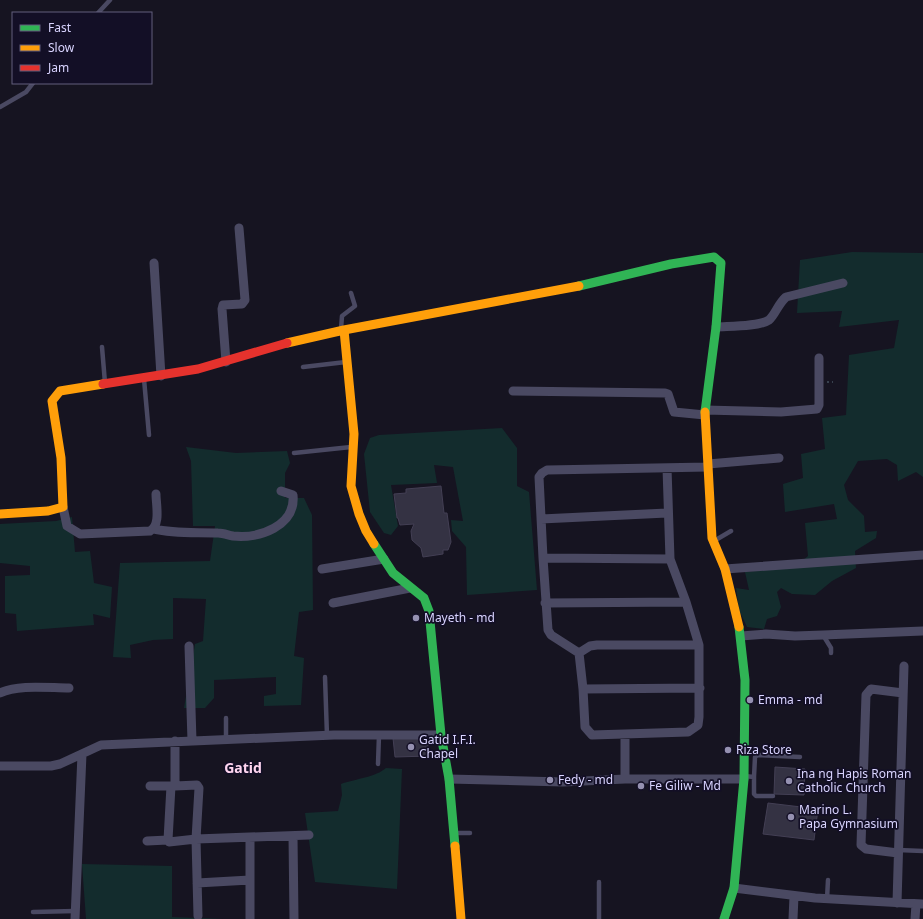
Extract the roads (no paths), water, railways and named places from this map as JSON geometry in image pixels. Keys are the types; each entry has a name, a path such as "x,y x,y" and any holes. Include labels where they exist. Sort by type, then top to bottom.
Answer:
{"street":[{"path":"226,362 222,309 223,305 242,304 245,300 239,228"},
{"path":"156,494 156,524 150,531 80,534 67,526 63,507 61,458 52,401 60,391 161,376 226,362 286,343 343,330 589,284 671,264 714,257 721,263 716,327 705,412 708,466 714,541 725,569 741,636 744,660 744,778 734,888 724,919"},
{"path":"154,263 161,376"},
{"path":"716,327 763,323 770,319 779,304 786,297 843,283"},
{"path":"343,330 348,362 354,425 351,486 359,514 366,530 393,573 424,598 429,611 441,735 449,779 461,919"},
{"path":"513,391 665,393 668,394 674,412 781,412 817,409 819,405 819,358"},
{"path":"579,652 551,635 548,630 545,603 541,519 540,477 542,473 547,470 708,466 779,458"},
{"path":"579,652 585,727 587,732 592,735 625,735 688,732 698,725 700,688 699,645 686,602 670,559 667,468"},
{"path":"154,528 168,532 217,533 234,536 270,531 288,516 294,504 293,496 281,491"},
{"path":"0,514 48,510 63,507"},
{"path":"541,519 668,513"},
{"path":"725,569 923,555"},
{"path":"543,558 670,559"},
{"path":"322,569 384,559"},
{"path":"333,602 410,588"},
{"path":"545,603 686,602"},
{"path":"741,636 766,634 795,636 923,631"},
{"path":"579,652 597,644 699,645"},
{"path":"189,646 192,741"},
{"path":"897,903 904,666"},
{"path":"0,693 7,689 69,688"},
{"path":"583,689 700,688"},
{"path":"898,851 866,849 861,845 866,695 871,689 903,693"},
{"path":"0,766 51,766 101,745 327,736 441,735"},
{"path":"625,735 625,778"},
{"path":"168,840 175,741"},
{"path":"75,915 82,754"},
{"path":"449,779 563,782 625,778 744,778"},
{"path":"150,786 197,785 196,839 198,916"},
{"path":"147,841 168,840 169,842 196,839 309,835"},
{"path":"293,836 294,919"},
{"path":"250,837 250,919"},
{"path":"197,883 250,880"},
{"path":"734,888 827,899 919,904 915,919"},
{"path":"793,919 794,896"}],"lane":[{"path":"99,12 110,0"},
{"path":"0,107 26,92 32,84"},
{"path":"343,330 342,316 354,306 352,293"},
{"path":"102,347 105,384"},
{"path":"304,367 348,362"},
{"path":"144,379 149,435"},
{"path":"294,453 353,447"},
{"path":"714,541 731,531"},
{"path":"823,635 831,648 831,653"},
{"path":"325,677 327,736"},
{"path":"226,718 226,740"},
{"path":"378,764 379,735"},
{"path":"773,796 756,796 754,794 756,757 800,757"},
{"path":"744,778 754,777"},
{"path":"453,833 470,832"},
{"path":"898,851 923,851"},
{"path":"827,899 828,880"},
{"path":"599,882 599,919"},
{"path":"33,912 75,915"}],"place":[{"name":"Mayeth - md","path":"416,618"},
{"name":"Emma - md","path":"750,700"},
{"name":"Gatid I.F.I. Chapel","path":"411,747"},
{"name":"Riza Store","path":"728,750"},
{"name":"Fedy - md","path":"550,780"},
{"name":"Ina ng Hapis Roman Catholic Church","path":"789,781"},
{"name":"Fe Giliw - Md","path":"641,786"},
{"name":"Marino L. Papa Gymnasium","path":"791,817"}],"district":[{"name":"Gatid","path":"243,768"}]}
